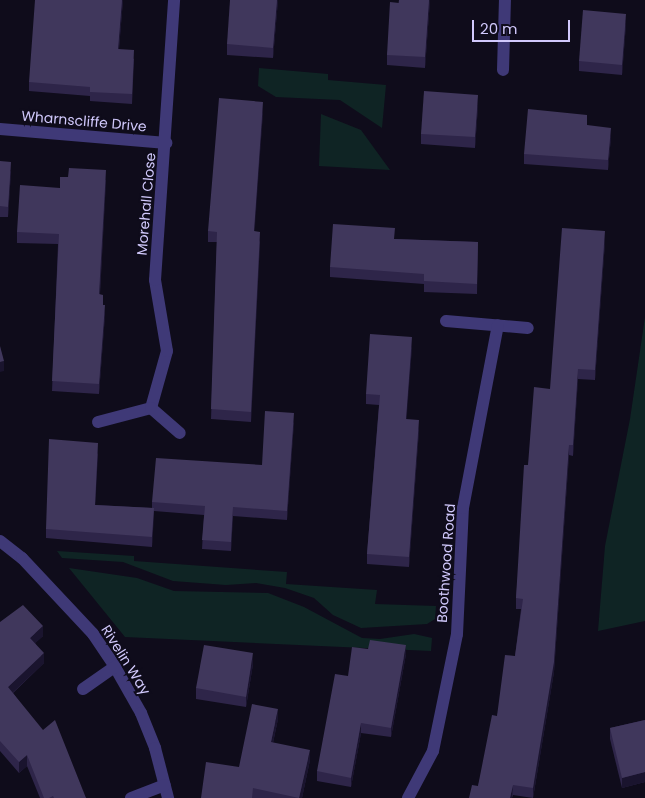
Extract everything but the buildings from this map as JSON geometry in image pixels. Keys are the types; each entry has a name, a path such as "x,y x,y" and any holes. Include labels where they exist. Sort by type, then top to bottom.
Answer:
{"street":[{"name":"Morehall Close","path":"151,408 167,350 155,280 166,143 174,0"},
{"path":"503,70 505,0"},
{"name":"Wharnscliffe Drive","path":"0,129 166,143"},
{"path":"446,321 528,328"},
{"name":"Boothwood Road","path":"408,798 433,751 457,634 463,508 498,325"},
{"path":"98,422 151,408 180,433"},
{"name":"Rivelin Way","path":"0,541 22,558 93,634 115,667 141,713 168,798"},
{"path":"83,689 115,667"},
{"path":"130,798 165,785"}],"green space":[{"path":"259,68 328,74 328,80 386,85 382,128 340,100 276,97 258,86"},
{"path":"321,114 361,130 390,170 319,166"},
{"path":"645,317 645,621 598,631 605,546 630,419"},
{"path":"57,551 134,556 134,561 287,572 286,584 377,590 375,604 436,606 435,619 427,624 361,628 333,615 314,598 285,588 256,583 226,585 173,581 123,562 62,558"},
{"path":"69,568 137,578 174,591 268,593 304,607 362,638 380,639 414,634 432,638 431,651 125,637"}]}
